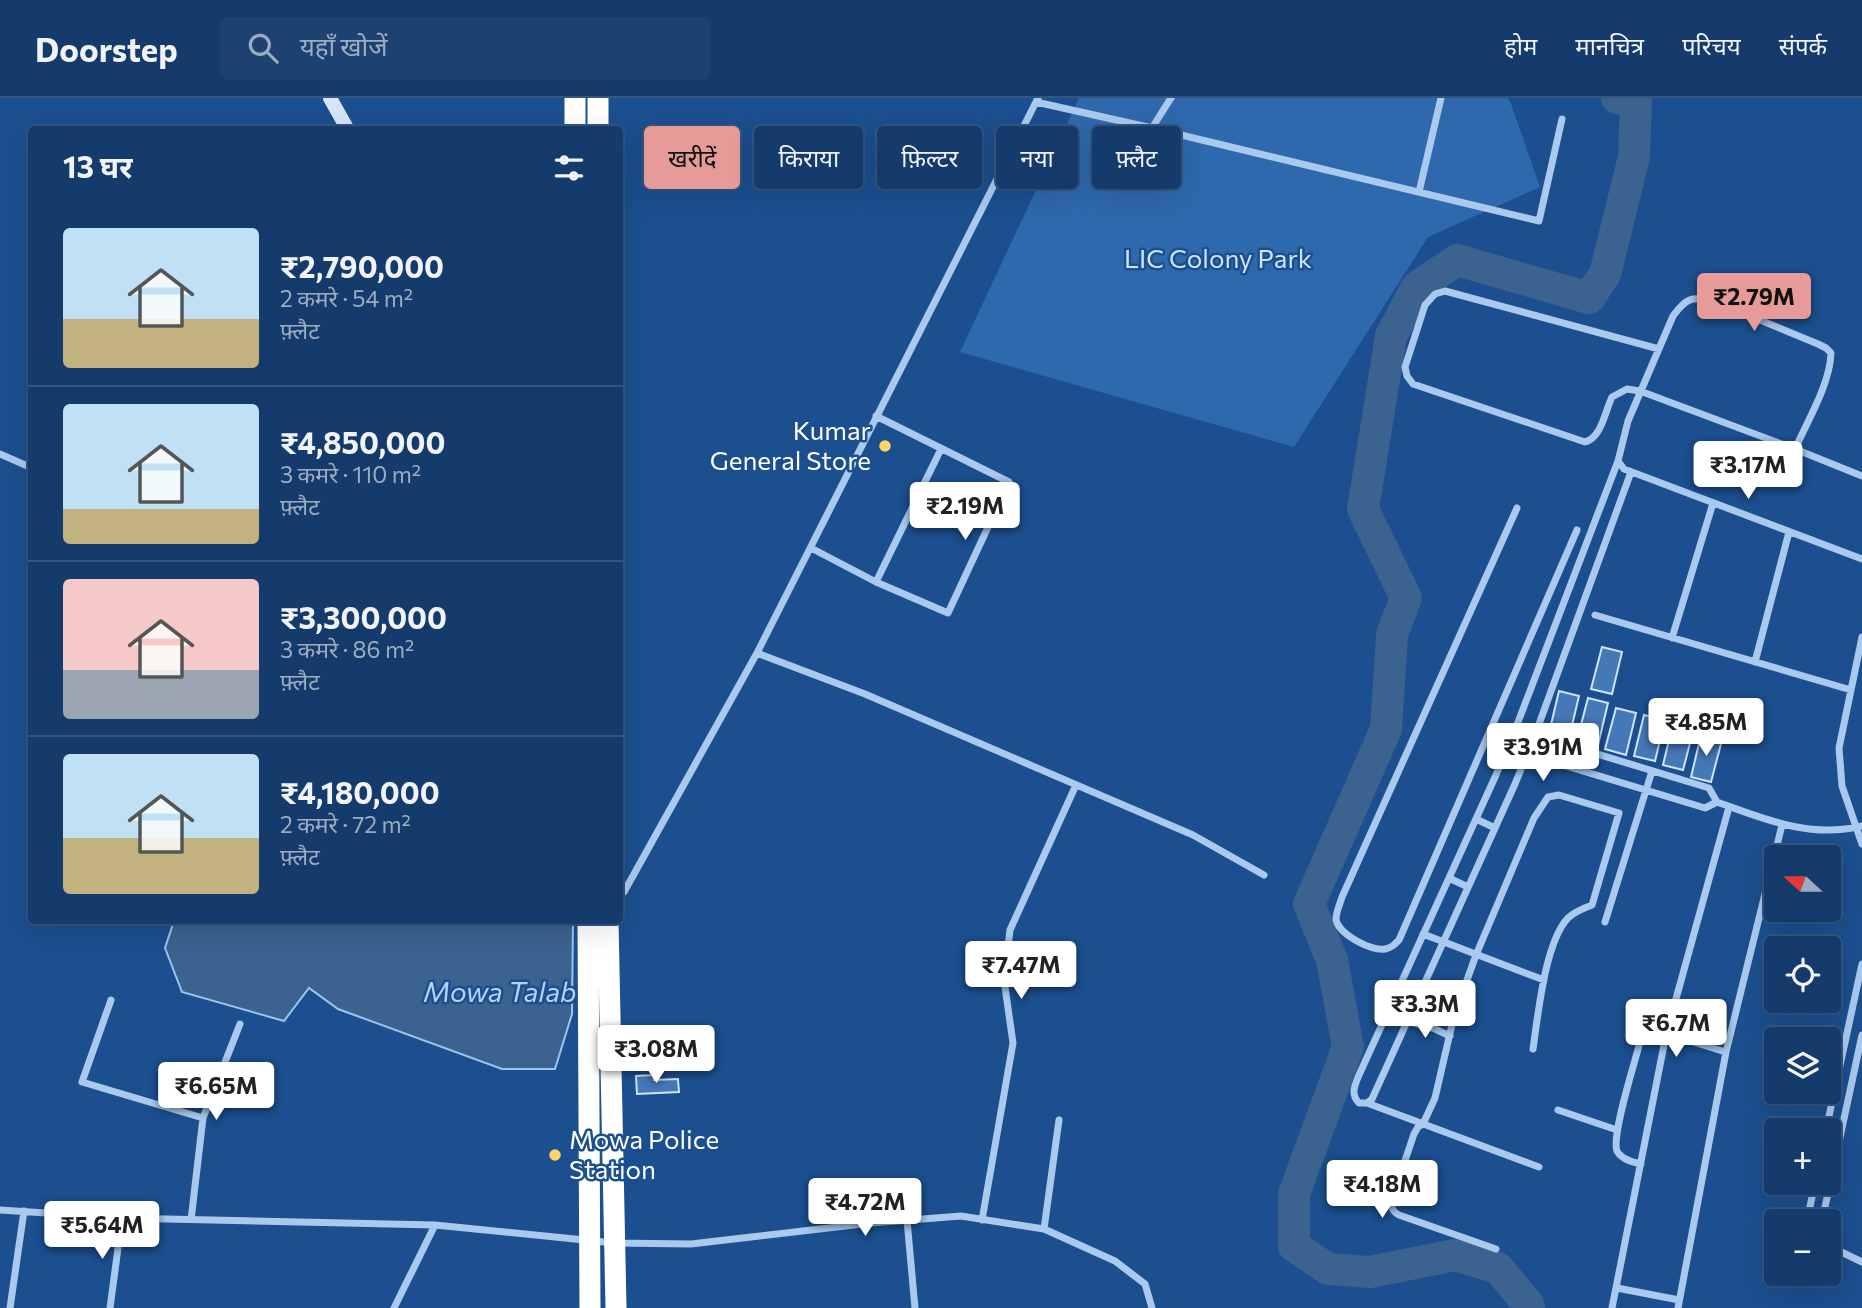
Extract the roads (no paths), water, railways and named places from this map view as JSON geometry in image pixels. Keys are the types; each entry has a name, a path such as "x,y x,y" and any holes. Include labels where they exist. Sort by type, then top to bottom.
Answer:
{"highway":[{"path":"575,98 575,126"},
{"path":"598,98 598,126"},
{"path":"588,924 590,1308"},
{"path":"608,924 616,1308"}],"street":[{"path":"330,98 346,126"},
{"path":"1153,126 1171,98"},
{"path":"1419,192 1441,98"},
{"path":"623,892 757,653 1037,100 1144,126"},
{"path":"1181,135 1539,221 1562,119"},
{"path":"1659,349 1445,291 1435,294 1425,305 1405,367 1413,384 1585,442 1592,440 1596,434 1612,397 1627,389 1640,391 1862,476"},
{"path":"1539,1167 1367,1103 1359,1103 1354,1098 1353,1090 1507,748 1618,461 1628,421 1640,391 1673,316 1688,299 1714,301 1826,348 1831,353 1824,383 1795,449"},
{"path":"811,548 876,582 948,613 1009,482 876,416"},
{"path":"876,582 941,449"},
{"path":"0,454 28,466"},
{"path":"1618,461 1624,469 1631,472 1862,559"},
{"path":"1367,1103 1373,1099 1535,735 1631,472"},
{"path":"1672,638 1713,503"},
{"path":"1517,508 1342,897 1336,918 1338,925 1345,934 1376,949 1391,947 1399,940 1577,530"},
{"path":"1755,662 1789,532"},
{"path":"1595,615 1851,690"},
{"path":"1862,637 1839,748 1842,786 1860,826 1862,844"},
{"path":"757,653 876,698 1193,835 1264,875"},
{"path":"1515,729 1709,789 1717,802 1782,825 1817,830 1860,826"},
{"path":"1490,730 1511,738"},
{"path":"1507,748 1704,808 1717,802"},
{"path":"1605,922 1652,771"},
{"path":"982,1220 1013,1043 1004,981 1010,930 1076,785"},
{"path":"1496,1249 1394,1212 1391,1208 1392,1199 1414,1135 1423,1124 1435,1098 1454,1016 1476,955 1534,818 1548,797 1559,794 1619,813 1592,905 1569,916 1557,933 1544,980 1533,1049"},
{"path":"1612,1308 1666,1035 1729,807"},
{"path":"1476,819 1495,828"},
{"path":"1617,1288 1679,1304 1726,1052 1782,825"},
{"path":"1449,878 1468,887"},
{"path":"1423,934 1544,980"},
{"path":"1829,1118 1862,964"},
{"path":"111,1000 82,1082 202,1118"},
{"path":"1407,1021 1450,1036"},
{"path":"191,1220 202,1118 240,1024"},
{"path":"1641,1164 1629,1161 1616,1149 1617,1130 1640,1042 1645,1036 1666,1035 1726,1052"},
{"path":"1825,1209 1862,1035"},
{"path":"1558,1110 1617,1130"},
{"path":"1044,1230 1059,1120"},
{"path":"0,1210 122,1218 435,1225 614,1244 691,1244 961,1216 1044,1230 1115,1261 1145,1284 1152,1308"},
{"path":"10,1308 24,1211"},
{"path":"110,1308 122,1218"},
{"path":"907,1220 915,1308"},
{"path":"394,1308 435,1225"},
{"path":"1841,1252 1862,1262"}],"water":[{"name":"Mowa Talab","path":"173,924 573,924 572,1014 555,1069 502,1069 338,1009 309,988 284,1021 182,992 165,948"}],"waterway":[{"path":"1529,1308 1498,1268 1455,1255 1370,1272 1328,1269 1294,1246 1294,1194 1348,1047 1332,960 1309,904 1386,729 1392,634 1406,598 1363,509 1391,336 1417,287 1457,260 1589,298 1605,274 1634,157 1636,102 1617,98"}],"place":[{"name":"Kumar General Store","path":"885,446"},
{"name":"Mowa Police Station","path":"555,1155"}],"park label":[{"name":"LIC Colony Park","path":"1218,259"}]}
